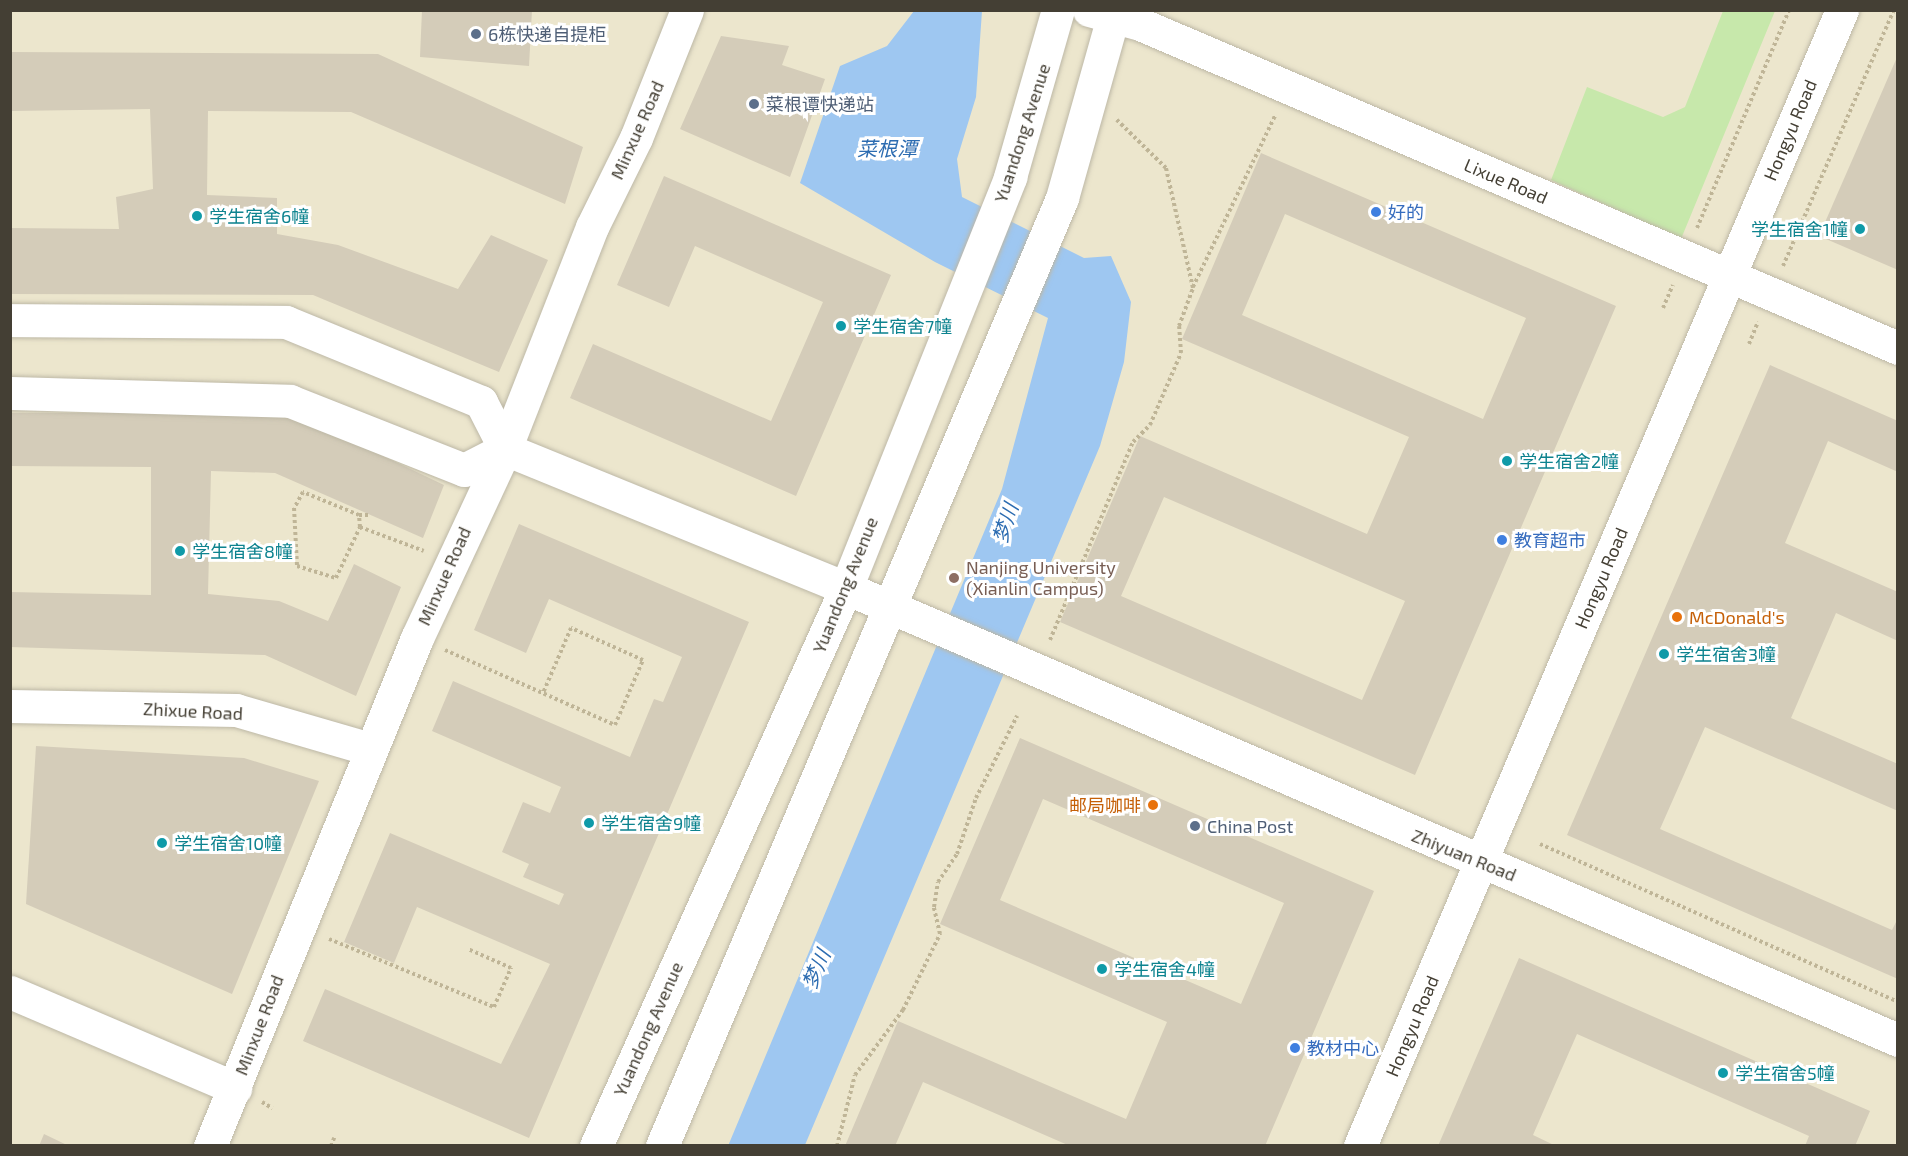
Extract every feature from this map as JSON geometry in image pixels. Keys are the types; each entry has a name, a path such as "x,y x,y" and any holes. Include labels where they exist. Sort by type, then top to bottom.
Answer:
{"street":[{"name":"Minxue Road","path":"210,1146 235,1088 297,926 449,560 505,449 592,228 636,138 687,10"},
{"name":"Yuandong Avenue","path":"596,1146 846,588 1010,177 1058,10"},
{"name":"Hongyu Road","path":"1360,1146 1842,10"},
{"path":"663,1146 891,609 1062,198 1106,12"},
{"name":"Lixue Road","path":"1106,12 1898,348"},
{"path":"10,320 286,322 481,402 505,449 464,470 290,401 10,393"},
{"name":"Zhiyuan Road","path":"505,449 846,588 1898,1040"},
{"name":"Zhixue Road","path":"10,706 236,710 370,749"},
{"path":"10,992 235,1088"}],"path":[{"path":"1684,259 1789,10"},
{"path":"1770,293 1894,10"},
{"path":"1050,640 1133,442 1150,425 1181,353 1176,339 1193,288 1288,88"},
{"path":"1111,114 1166,168 1193,288"},
{"path":"359,515 360,527 336,578 297,566 293,559 294,508 303,492 359,515 370,515"},
{"path":"360,527 449,560"},
{"path":"417,638 615,725 643,660 571,628 543,693"},
{"path":"837,1146 855,1076 903,1010 940,934 934,907 938,882 957,854 976,798 1017,716"},
{"path":"1540,844 1898,1002"},
{"path":"297,926 494,1007 511,968 468,949"},
{"path":"331,1146 334,1138"}],"shaded area":[{"name":"Nanjing University (Xianlin Campus)","path":"11,11 1897,11 1897,1145 11,1145"}],"green space":[{"path":"1723,11 1775,11 1681,239 1551,180 1587,87 1663,117 1685,107"}],"water":[{"path":"914,11 982,11 976,97 957,159 962,197 1084,258 1111,256 1131,302 1124,362 1100,446 805,1145 728,1146 1002,489 1048,318 935,262 800,183 840,66 887,46"}],"building":[{"name":"6栋快递自提柜","path":"422,10 532,10 529,66 420,57"},
{"name":"菜根谭快递站","path":"721,36 789,46 782,65 825,79 790,177 680,129"},
{"name":"学生宿舍6幢","path":"10,52 378,54 583,147 565,204 351,112 208,111 207,195 277,198 277,234 338,245 458,289 491,235 548,260 499,372 313,295 10,294 10,228 119,229 116,197 153,189 150,109 10,111"},
{"path":"1898,55 1898,270 1819,236"},
{"name":"学生宿舍2幢","path":"1261,153 1616,306 1415,775 1060,622 1140,436 1367,534 1409,437 1182,339","holes":["1285,214 1526,318 1483,419 1242,315","1164,497 1405,601 1362,700 1121,596"]},
{"name":"学生宿舍7幢","path":"664,176 891,275 796,496 570,398 593,344 771,421 823,302 695,246 669,307 617,285"},
{"path":"1770,365 1898,421 1898,472 1828,441 1785,543 1898,592 1898,641 1836,613 1791,718 1898,764 1898,811 1705,727 1660,829 1892,930 1898,918 1898,979 1567,835"},
{"name":"学生宿舍8幢","path":"10,413 270,413 314,423 444,485 423,538 275,473 211,471 208,594 279,601 328,621 354,564 401,587 356,696 265,655 10,647 10,592 151,595 151,467 10,466"},
{"name":"学生宿舍9幢","path":"519,524 749,622 529,1138 303,1041 325,989 501,1064 550,964 417,907 394,963 344,942 390,833 559,905 564,894 523,877 529,864 502,852 523,802 550,813 561,787 432,731 453,681 630,757 654,699 663,702 682,657 549,599 526,653 474,630"},
{"path":"1020,738 1374,891 1265,1146 1070,1146 923,1082 895,1146 845,1146 898,1021 1126,1119 1167,1022 940,924","holes":["1043,799 1284,903 1241,1004 1000,900"]},
{"name":"学生宿舍10幢","path":"36,746 244,758 319,781 232,994 26,904"},
{"name":"学生宿舍5幢","path":"1519,958 1870,1111 1855,1146 1805,1146 1809,1136 1577,1034 1533,1135 1556,1146 1438,1146"},
{"path":"44,1134 69,1146 39,1146"}],"place":[{"name":"6栋快递自提柜","path":"476,34"},
{"name":"菜根谭快递站","path":"754,104"},
{"name":"好的","path":"1376,212"},
{"name":"学生宿舍6幢","path":"197,216"},
{"name":"学生宿舍1幢","path":"1860,229"},
{"name":"学生宿舍7幢","path":"841,326"},
{"name":"学生宿舍2幢","path":"1507,461"},
{"name":"教育超市","path":"1502,540"},
{"name":"学生宿舍8幢","path":"180,551"},
{"name":"Nanjing University (Xianlin Campus)","path":"954,578"},
{"name":"McDonald's","path":"1677,617"},
{"name":"学生宿舍3幢","path":"1664,654"},
{"name":"邮局咖啡","path":"1153,805"},
{"name":"学生宿舍9幢","path":"589,823"},
{"name":"China Post","path":"1195,826"},
{"name":"学生宿舍10幢","path":"162,843"},
{"name":"学生宿舍4幢","path":"1102,969"},
{"name":"教材中心","path":"1295,1048"},
{"name":"学生宿舍5幢","path":"1723,1073"}],"water label":[{"name":"菜根潭","path":"887,148"},
{"name":"梦川","path":"1005,523"},
{"name":"梦川","path":"816,969"}]}
